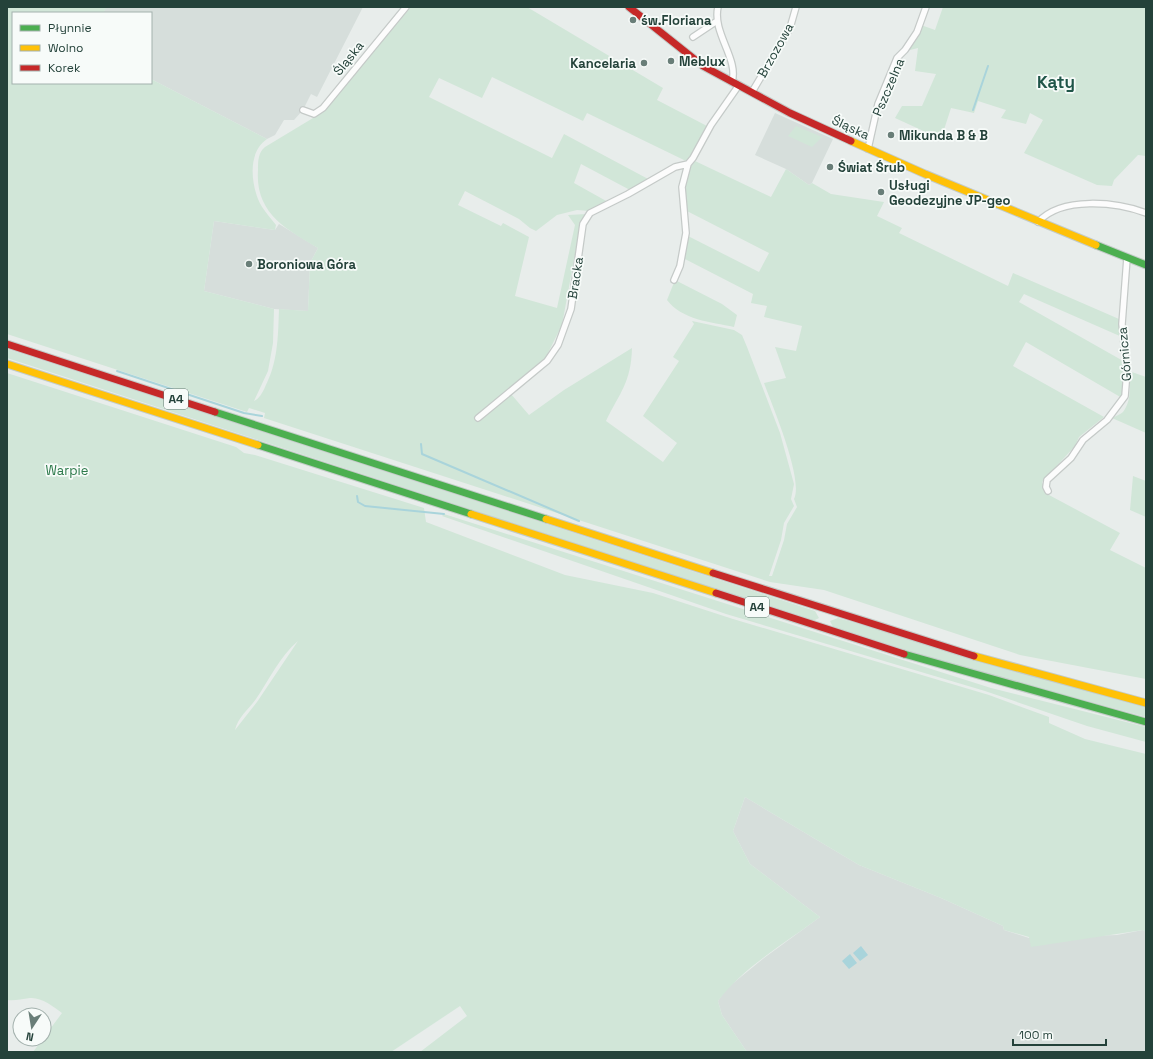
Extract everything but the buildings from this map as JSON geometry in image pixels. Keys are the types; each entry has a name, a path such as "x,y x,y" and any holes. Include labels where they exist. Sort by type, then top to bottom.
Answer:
{"main road":[{"name":"Śląska","path":"630,7 693,59 790,113 868,149 1038,222 1146,265"},
{"name":"A4","path":"7,344 938,646 1070,684 1146,703"},
{"name":"A4","path":"7,364 903,654 1146,722"}],"street":[{"name":"Śląska","path":"303,110 314,114 323,108 406,7"},
{"path":"674,280 680,266 686,233 682,187 688,164 693,158 735,83 732,64 716,21 718,7"},
{"name":"Brzozowa","path":"752,92 790,28 796,7"},
{"name":"Pszczelna","path":"868,149 878,104 897,58 905,50 917,32 926,7"},
{"path":"693,37 716,21"},
{"name":"Bracka","path":"478,418 547,361 558,345 571,309 583,224 590,212 628,194 675,167 688,164"},
{"path":"1038,222 1041,218 1058,209 1077,205 1115,205 1146,213"},
{"name":"Górnicza","path":"1048,491 1046,487 1047,480 1071,458 1083,440 1107,420 1126,396 1127,371 1122,324 1126,258"}],"shaded area":[{"path":"106,7 363,7 317,97 311,94 303,110 294,120 284,120 275,135 267,139 152,80 152,12 104,12"},
{"path":"775,113 833,139 812,183 809,185 786,169 755,155"},
{"path":"214,221 275,230 279,224 318,248 310,263 308,311 274,309 204,291"},
{"path":"745,797 859,865 941,898 1003,926 1004,930 1029,938 1117,935 1143,930 1146,932 1146,1052 747,1052 722,1015 718,1001 726,989 764,958 820,917 750,864 733,831"}],"green space":[{"path":"7,7 107,7 104,12 12,12 12,84 152,84 152,80 267,139 257,151 254,159 253,176 258,199 264,210 276,225 275,230 214,221 204,291 274,309 273,343 268,371 254,401 263,391 273,368 279,309 308,311 310,263 318,248 284,226 267,209 258,185 258,163 263,149 323,112 411,7 527,7 663,88 657,100 707,126 692,157 686,161 587,113 583,121 492,77 482,98 439,78 429,97 552,158 564,134 650,180 630,190 581,164 574,183 608,202 590,211 577,210 557,215 536,231 519,219 465,191 458,205 501,226 503,223 529,237 515,296 557,308 575,225 568,215 587,214 580,227 562,325 546,357 549,363 511,394 529,415 564,390 632,348 627,379 606,421 663,462 677,443 643,416 679,361 673,357 694,324 692,321 734,330 742,335 780,433 794,484 791,499 794,506 784,523 781,540 769,576 772,576 784,540 787,524 797,507 794,499 796,489 795,476 791,460 780,424 764,383 786,378 775,347 796,351 802,326 764,317 767,306 751,303 753,294 683,258 686,235 759,272 769,253 685,210 686,178 695,161 771,197 786,169 809,185 812,183 831,194 884,202 877,216 902,228 899,233 1008,286 1013,273 1119,319 1122,337 1024,294 1019,302 1125,362 1125,389 1122,398 1026,342 1013,366 1104,417 1079,437 1075,446 1042,482 1045,491 1049,495 1120,533 1110,550 1146,568 1146,679 1020,655 824,590 770,582 264,418 265,413 249,408 247,412 7,334"},
{"path":"943,7 1146,7 1146,156 1138,155 1114,180 1112,186 1097,185 1024,153 1043,120 1030,113 1026,124 1001,118 1006,110 978,101 974,113 951,108 941,139 895,118 902,106 922,106 936,74 915,71 918,48 906,51 921,25 935,30"},
{"path":"796,126 822,137 812,147 788,136"},
{"path":"675,280 722,304 737,315 734,327 707,322 689,316 673,307 667,300"},
{"path":"7,349 815,611 819,618 813,621 7,358"},
{"path":"1129,371 1146,377 1146,433 1112,418 1123,412 1128,402 1130,392"},
{"name":"Warpie","path":"7,373 236,447 244,453 255,455 424,508 426,522 565,575 653,593 733,619 989,695 1049,717 1049,723 1085,739 1146,754 1146,932 1143,930 1031,947 1029,937 1004,930 1003,926 941,898 859,865 745,797 733,831 750,864 820,917 753,966 728,989 718,1001 722,1015 747,1052 420,1052 467,1016 460,1006 391,1052 33,1052 37,1047 52,1047 52,1026 62,1013 43,1000 30,998 7,1000","holes":["298,641 257,702 235,730 241,717 256,699 280,661"]},
{"path":"1133,476 1146,481 1146,517 1130,510"},
{"path":"444,514 991,688 1146,727 1146,742 1087,726 985,691 726,614 442,516"},
{"path":"838,618 1146,707 1146,717 931,658 833,627 830,621"}],"water":[{"path":"861,946 868,955 860,961 853,953"},
{"path":"850,954 857,963 849,969 842,961"}],"waterway":[{"path":"973,110 988,66"},
{"path":"117,371 244,413 262,416"},
{"path":"421,444 422,454 579,521"},
{"path":"357,496 358,502 365,506 444,514"}],"traffic: fast":[{"path":"1096,245 1146,265"},
{"path":"215,412 546,519"},
{"path":"258,445 471,514"},
{"path":"904,654 1146,722"}],"traffic: slow":[{"path":"851,141 925,174 1096,245"},
{"path":"7,364 258,445"},
{"path":"471,514 716,593"},
{"path":"546,519 713,573"},
{"path":"974,656 1146,703"}],"traffic: jam":[{"path":"629,7 703,66 790,113 851,141"},
{"path":"7,344 215,412"},
{"path":"713,573 974,656"},
{"path":"716,593 904,654"}],"place":[{"name":"św.Floriana","path":"633,20"},
{"name":"Meblux","path":"671,61"},
{"name":"Kancelaria","path":"644,63"},
{"name":"Mikunda B & B","path":"891,135"},
{"name":"Świat Śrub","path":"830,167"},
{"name":"Usługi Geodezyjne JP-geo","path":"881,192"},
{"name":"Boroniowa Góra","path":"249,264"}],"district":[{"name":"Kąty","path":"1056,82"}]}
